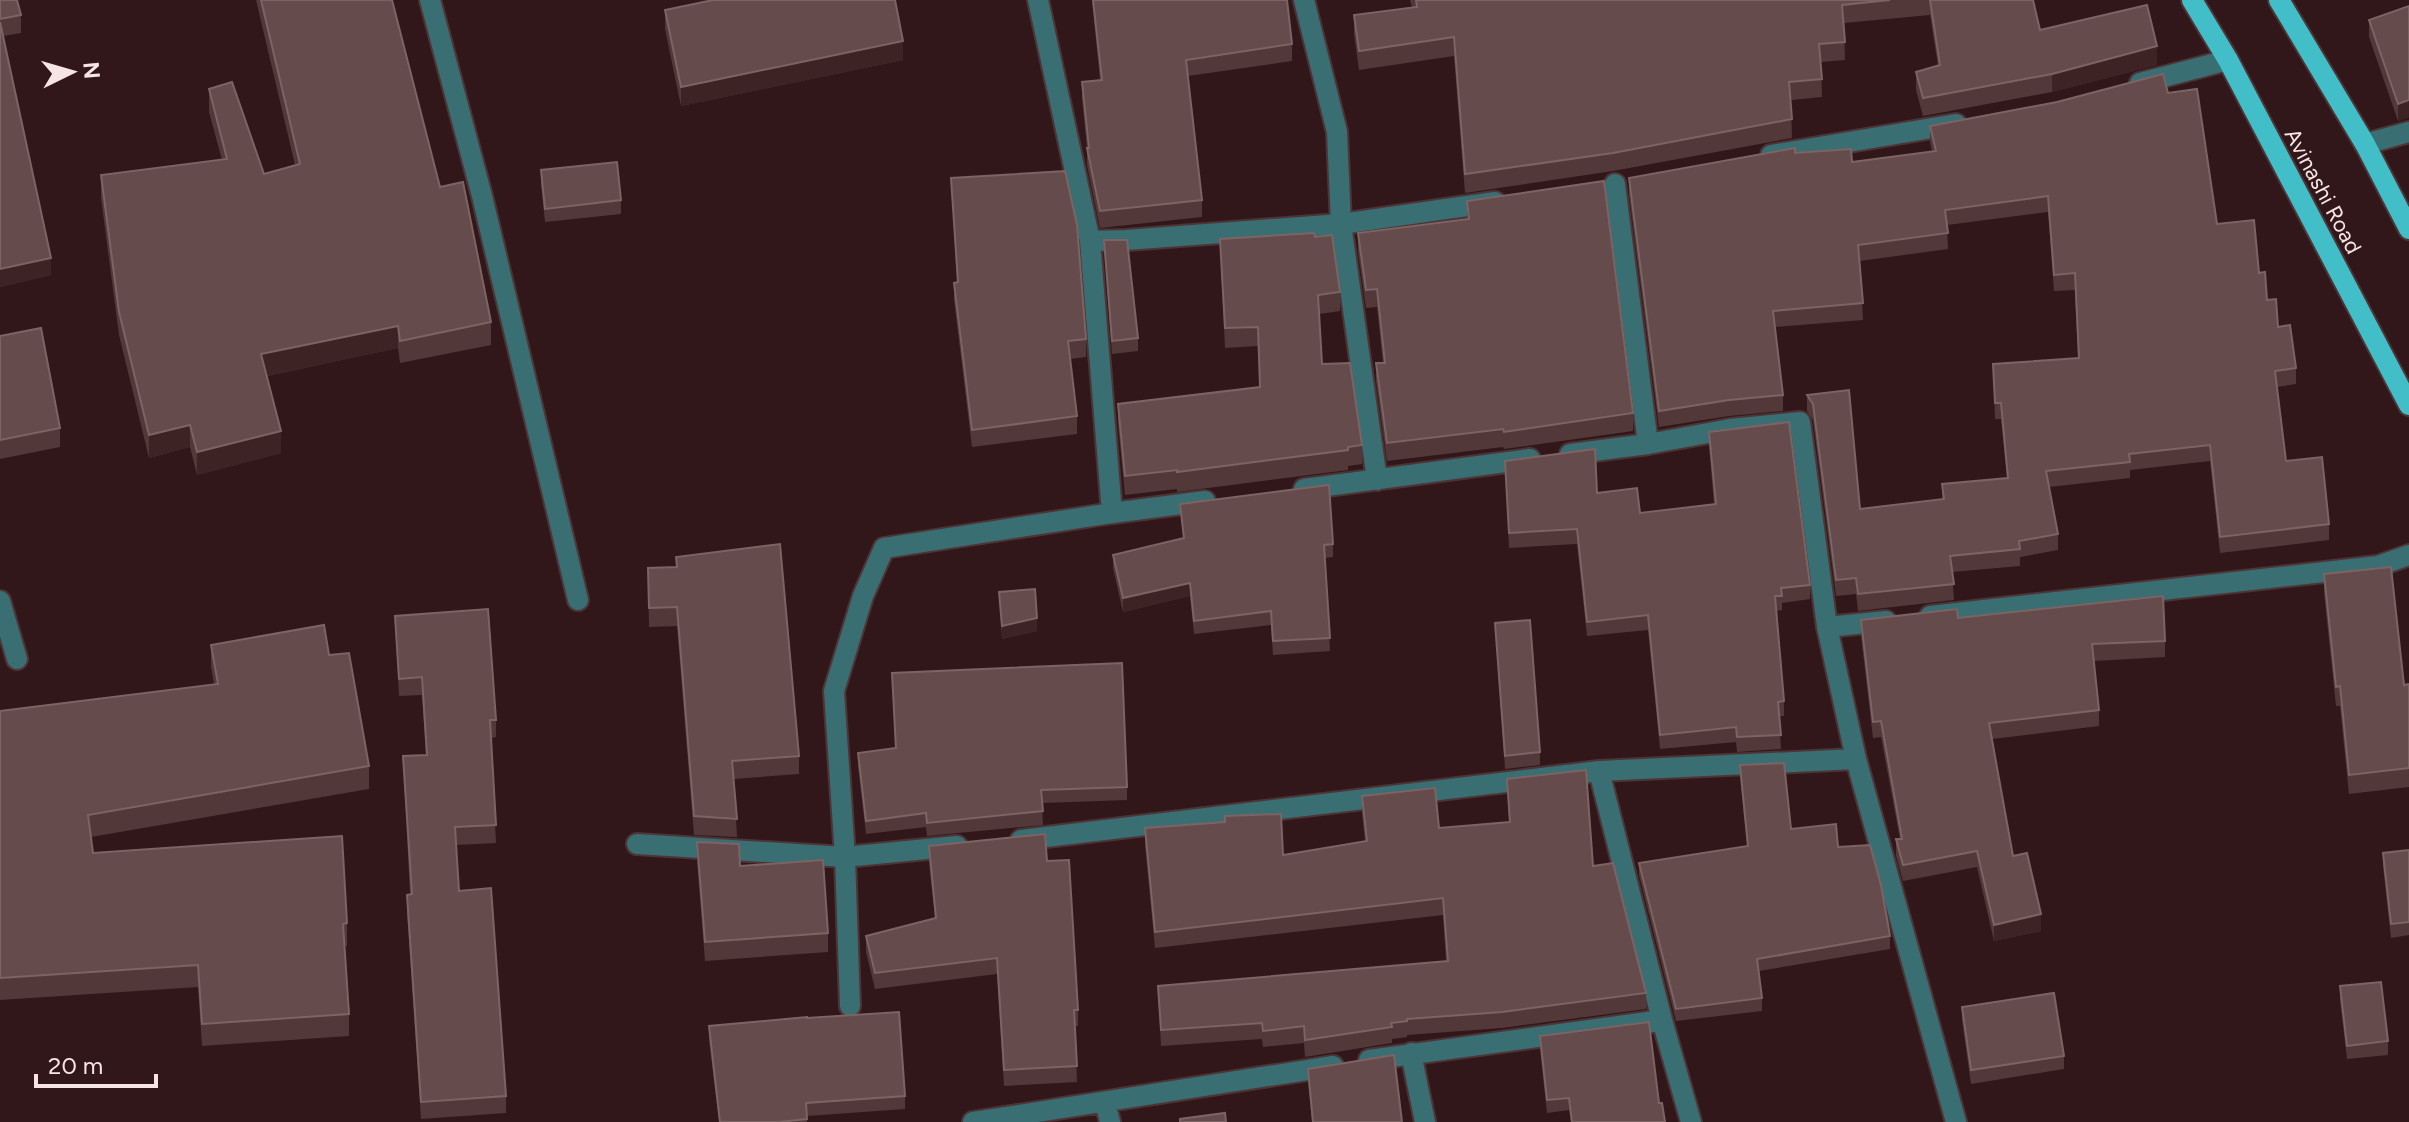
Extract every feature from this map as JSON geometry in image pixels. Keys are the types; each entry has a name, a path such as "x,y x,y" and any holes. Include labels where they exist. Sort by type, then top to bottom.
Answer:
{"main road":[{"name":"Avinashi Road","path":"2192,0 2228,60 2409,405"},
{"path":"2279,0 2365,144 2409,229"}],"street":[{"path":"430,0 482,196 578,600"},
{"path":"1038,0 1090,241 1112,513"},
{"path":"1304,0 1337,132 1341,224 1377,480"},
{"path":"2127,87 2228,60"},
{"path":"1746,160 1980,119"},
{"path":"2365,144 2409,132"},
{"path":"1615,184 1648,444"},
{"path":"1090,241 1341,224 1508,200"},
{"path":"1283,492 1648,444 1730,429 1800,422 1827,627 1856,759 1956,1122"},
{"path":"850,1006 845,857 834,691 863,596 884,548 1221,499"},
{"path":"1827,627 2378,566 2409,555"},
{"path":"0,601 17,659"},
{"path":"637,844 845,857 1599,771 1856,759"},
{"path":"1599,771 1691,1122"},
{"path":"973,1122 1108,1112 1411,1053 1662,1020"},
{"path":"1411,1053 1425,1122"}],"building":[{"path":"0,0 17,0 21,15 0,19"},
{"path":"261,0 392,0 440,187 463,182 491,322 400,341 398,326 261,354 281,431 197,452 190,425 149,435 119,312 101,175 227,159 209,89 232,82 264,174 300,164"},
{"path":"713,0 895,0 903,41 681,87 665,10"},
{"path":"1093,0 1287,0 1292,44 1186,60 1202,200 1100,211 1087,148 1082,82 1102,80"},
{"path":"1416,0 1890,0 1842,5 1845,42 1819,44 1822,79 1789,82 1792,119 1613,153 1465,174 1454,37 1359,51 1354,15 1417,7"},
{"path":"1930,0 2033,0 2040,30 2147,5 2157,46 2052,74 1923,98 1916,72 1940,65"},
{"path":"2409,6 2409,100 2398,104 2369,20"},
{"path":"0,22 51,258 0,269"},
{"path":"2163,74 2168,93 2197,89 2217,224 2254,220 2259,273 2265,272 2267,300 2276,299 2278,327 2290,325 2296,368 2275,371 2286,461 2322,457 2329,524 2220,537 2210,445 2129,454 2130,462 2046,471 2058,534 2019,541 2020,549 1950,556 1954,584 1858,594 1856,578 1836,580 1813,404 1807,395 1849,390 1860,509 1944,499 1942,484 2008,478 2001,403 1995,403 1993,364 2079,358 2075,273 2054,275 2048,196 1945,210 1948,233 1858,245 1863,303 1773,311 1783,395 1659,411 1629,178 1795,148 1795,153 1851,149 1852,162 1936,151 1930,126 2057,102"},
{"path":"617,162 621,200 545,209 541,170"},
{"path":"1065,171 1077,225 1086,339 1068,341 1077,416 972,430 954,283 958,282 951,178"},
{"path":"1604,181 1633,413 1504,432 1503,429 1387,443 1376,363 1385,363 1377,289 1366,290 1358,233 1469,219 1467,201"},
{"path":"1314,233 1315,237 1332,235 1340,292 1318,295 1322,364 1350,363 1362,445 1348,447 1348,450 1125,476 1118,404 1260,387 1258,327 1225,328 1220,239"},
{"path":"1104,240 1127,240 1138,338 1112,341"},
{"path":"41,328 60,428 0,440 0,336"},
{"path":"1789,422 1810,585 1781,588 1782,596 1775,596 1784,701 1778,702 1781,735 1737,737 1736,727 1660,735 1648,615 1587,622 1577,529 1509,533 1505,461 1595,449 1597,493 1637,488 1640,513 1716,504 1709,432"},
{"path":"1329,485 1333,544 1324,545 1330,638 1273,641 1271,611 1194,621 1190,583 1123,598 1113,555 1184,538 1180,504"},
{"path":"780,544 799,756 732,761 737,819 694,816 677,607 649,608 648,568 677,567 676,557"},
{"path":"2391,567 2404,685 2409,684 2409,768 2349,775 2324,574"},
{"path":"1035,589 1037,618 1002,626 999,592"},
{"path":"2163,596 2165,641 2092,644 2099,710 1989,723 2013,856 2027,853 2041,914 1994,925 1977,851 1903,865 1896,839 1902,839 1881,721 1873,722 1861,620 1957,609 1958,618"},
{"path":"488,609 496,720 490,720 496,825 455,827 459,891 491,888 506,1096 421,1102 407,895 412,894 403,756 427,755 422,677 399,679 395,616"},
{"path":"1530,620 1540,752 1505,756 1495,623"},
{"path":"324,625 329,655 349,653 369,766 88,815 93,853 342,836 347,923 343,924 349,1014 202,1024 198,965 0,978 0,711 218,684 211,645"},
{"path":"1122,663 1127,787 1041,790 1043,811 927,823 926,813 866,821 858,753 896,748 892,673"},
{"path":"1784,763 1791,829 1836,824 1838,847 1870,845 1890,936 1757,959 1762,998 1676,1009 1639,863 1748,846 1740,765"},
{"path":"1586,770 1593,866 1613,863 1646,993 1502,1012 1407,1019 1391,1023 1392,1027 1305,1040 1304,1026 1263,1031 1262,1023 1161,1030 1158,986 1448,961 1443,898 1155,932 1145,828 1225,822 1225,816 1281,814 1283,855 1367,841 1362,796 1435,788 1439,828 1510,822 1507,779"},
{"path":"1045,834 1047,861 1069,860 1078,1010 1074,1010 1077,1066 1004,1070 997,958 875,973 866,936 936,918 929,846"},
{"path":"697,842 739,844 740,866 823,860 828,933 705,942"},
{"path":"2409,850 2409,922 2391,924 2383,853"},
{"path":"2381,982 2388,1041 2347,1046 2340,986"},
{"path":"2054,993 2064,1056 1971,1070 1962,1007"},
{"path":"899,1012 905,1096 806,1103 807,1119 720,1122 709,1026"},
{"path":"1649,1022 1659,1103 1662,1103 1665,1122 1572,1122 1569,1098 1547,1100 1540,1036"},
{"path":"1394,1055 1402,1122 1313,1122 1308,1069"},
{"path":"1225,1113 1226,1122 1180,1122 1180,1119"}]}
